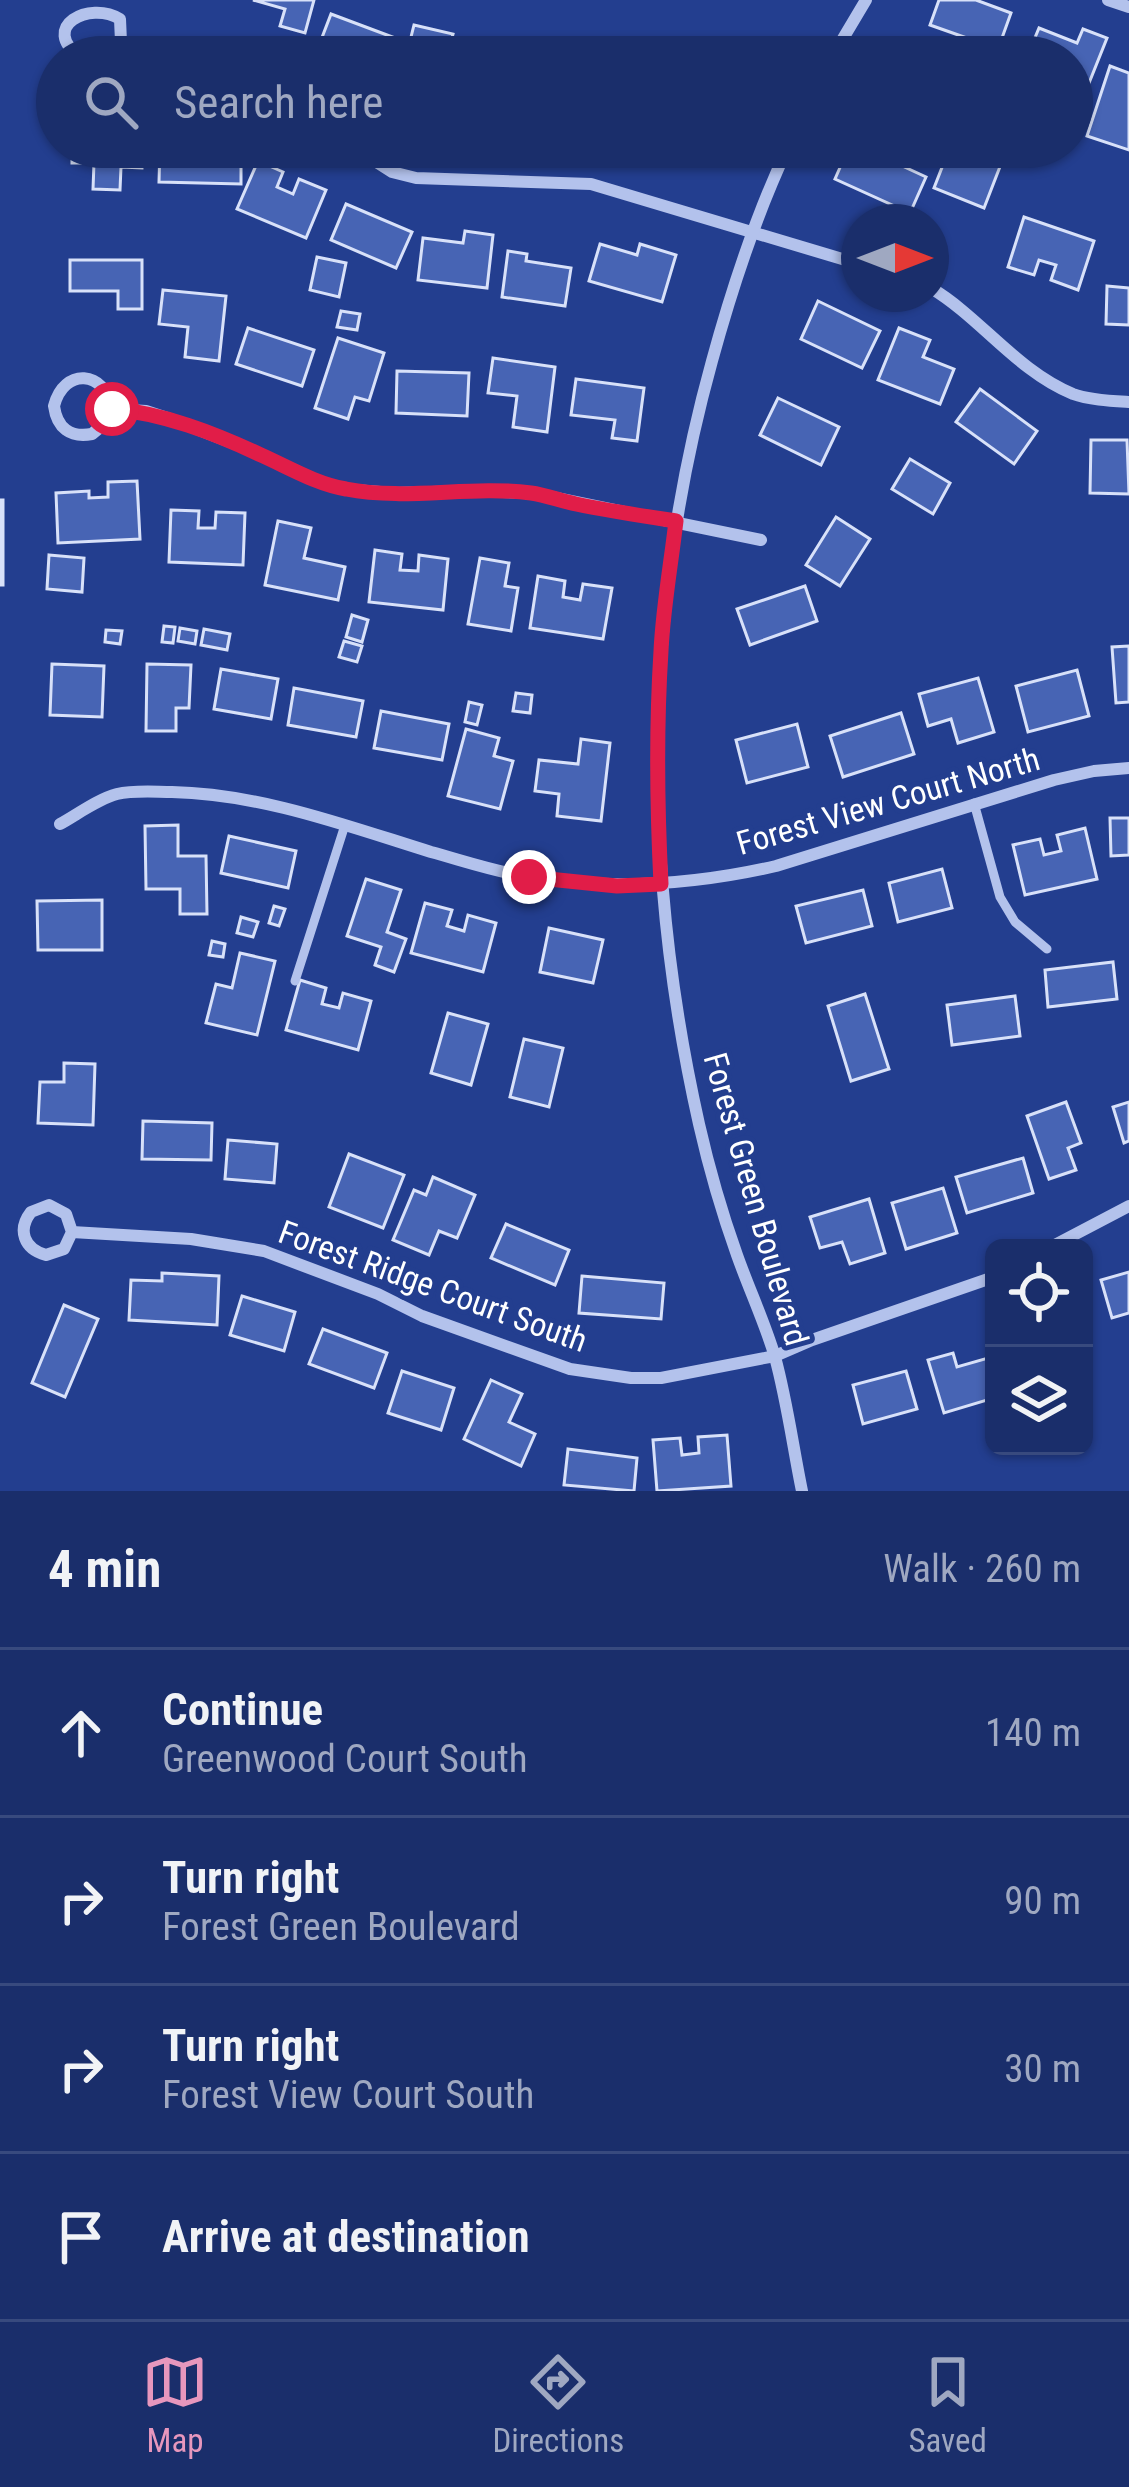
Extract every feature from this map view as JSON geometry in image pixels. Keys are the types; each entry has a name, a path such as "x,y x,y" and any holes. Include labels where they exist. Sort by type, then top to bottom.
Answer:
{"street":[{"path":"845,36 866,0"},
{"path":"1108,0 1129,7"},
{"path":"65,36 72,10 93,2 104,4 120,19 122,36"},
{"path":"386,168 445,181 591,184 841,259"},
{"name":"Forest Green Boulevard","path":"779,168 724,317 698,410 676,521 661,645 656,794 661,884 679,1027 700,1130 735,1248 775,1356 802,1491"},
{"path":"949,299 1036,372 1076,395 1129,402"},
{"path":"84,379 104,388 112,409 102,428 81,436 61,427 54,406 63,386 84,379"},
{"path":"112,409 173,420 342,489 532,493 761,540"},
{"name":"Forest View Court North","path":"60,824 116,794 212,793 297,811 529,877 617,886 661,884 776,866 1054,780 1129,768"},
{"name":"Forest Ridge Court South","path":"49,1205 66,1214 72,1232 64,1249 46,1256 29,1247 23,1229 31,1212 49,1205"},
{"path":"1065,1239 1129,1206"},
{"name":"Forest Ridge Court South","path":"72,1232 191,1239 264,1251 378,1294 422,1316 570,1369 601,1375 661,1378 775,1356 985,1279"}],"lane":[{"path":"974,803 1000,897 1015,922 1047,949"},
{"path":"295,981 345,825"}],"building":[{"path":"253,0 314,0 305,33 280,26 285,9"},
{"path":"939,0 976,0 1011,13 1003,36 961,36 930,25"},
{"path":"331,14 390,36 323,36"},
{"path":"414,25 453,34 452,36 411,36"},
{"path":"1039,28 1059,36 1036,36"},
{"path":"1083,29 1107,38 1093,73 1093,36 1080,36"},
{"path":"1110,66 1129,73 1129,150 1093,138 1093,118"},
{"path":"94,168 121,168 120,190 93,189"},
{"path":"159,168 241,168 241,184 159,182"},
{"path":"255,168 283,172 277,187 293,194 299,179 326,190 306,238 237,209"},
{"path":"840,168 906,168 926,177 914,204 890,204 835,179"},
{"path":"942,168 999,168 984,208 934,188"},
{"path":"346,204 412,232 396,268 331,240"},
{"path":"1024,217 1094,241 1078,290 1051,280 1056,265 1039,260 1034,275 1008,267"},
{"path":"465,231 493,235 487,288 418,280 423,238 463,243"},
{"path":"600,244 637,255 640,244 676,255 662,302 589,281"},
{"path":"508,251 527,254 526,261 571,268 565,306 502,297"},
{"path":"317,257 346,263 339,297 310,290"},
{"path":"70,260 142,260 142,309 118,309 118,291 70,291"},
{"path":"1107,286 1129,288 1129,325 1106,324"},
{"path":"163,290 226,296 219,361 185,357 188,327 159,324"},
{"path":"818,301 880,331 862,368 801,339"},
{"path":"341,311 360,314 357,330 337,327"},
{"path":"248,328 314,350 302,386 236,364"},
{"path":"899,328 930,340 923,357 954,369 940,404 878,380"},
{"path":"338,338 384,353 369,401 355,397 348,419 315,408"},
{"path":"493,358 555,367 547,432 513,427 517,396 488,393"},
{"path":"397,371 469,373 467,416 396,413"},
{"path":"576,379 644,388 637,441 612,438 615,420 571,415"},
{"path":"980,389 1037,431 1014,464 956,422"},
{"path":"778,398 839,427 821,465 760,435"},
{"path":"1091,440 1127,440 1129,494 1090,493"},
{"path":"910,459 950,483 933,514 892,489"},
{"path":"137,481 140,539 58,543 56,493 89,491 89,498 108,497 108,482"},
{"path":"3,500 3,585 0,585"},
{"path":"171,510 199,511 198,528 215,528 216,512 245,513 243,565 169,562"},
{"path":"836,517 870,539 840,586 806,565"},
{"path":"278,521 311,528 304,558 345,567 338,600 265,585"},
{"path":"375,550 402,554 400,570 418,571 419,555 448,559 443,610 369,602"},
{"path":"49,555 84,558 82,592 47,589"},
{"path":"480,558 509,563 505,586 518,588 511,631 468,624"},
{"path":"538,576 565,581 563,597 580,600 583,584 612,588 603,639 530,628"},
{"path":"805,586 817,621 750,645 737,609"},
{"path":"352,615 368,620 362,642 346,637"},
{"path":"164,626 175,627 173,643 162,642"},
{"path":"180,628 197,631 195,644 178,641"},
{"path":"204,629 230,634 227,650 201,645"},
{"path":"106,630 122,631 120,644 105,642"},
{"path":"344,641 362,646 357,662 339,657"},
{"path":"1129,646 1129,702 1116,703 1112,647"},
{"path":"52,664 104,666 102,717 50,715"},
{"path":"147,664 191,665 189,708 176,708 176,731 146,731"},
{"path":"221,669 278,679 271,719 214,709"},
{"path":"1077,670 1089,716 1028,732 1016,686"},
{"path":"978,678 994,732 958,743 951,719 928,726 919,694"},
{"path":"294,688 363,701 356,737 288,725"},
{"path":"516,693 532,695 530,713 513,711"},
{"path":"469,702 482,705 477,725 465,722"},
{"path":"381,711 449,724 442,760 374,748"},
{"path":"901,713 914,754 843,777 830,736"},
{"path":"797,724 808,767 747,783 736,740"},
{"path":"466,729 499,738 494,756 513,761 500,809 448,796"},
{"path":"581,739 610,743 601,821 557,816 559,794 535,791 539,760 578,764"},
{"path":"1110,818 1129,818 1129,855 1111,856"},
{"path":"178,825 178,856 206,856 207,914 180,914 180,889 146,889 145,826"},
{"path":"1085,828 1097,879 1025,895 1013,845 1040,839 1044,855 1061,851 1057,835"},
{"path":"229,836 296,851 288,888 221,873"},
{"path":"942,869 952,908 898,922 889,883"},
{"path":"366,879 401,890 387,932 406,939 394,972 375,965 381,947 347,936"},
{"path":"863,890 872,926 806,943 796,906"},
{"path":"102,900 102,950 38,950 37,901"},
{"path":"425,903 452,910 447,926 464,931 468,915 496,923 483,972 411,953"},
{"path":"274,906 285,909 279,926 269,923"},
{"path":"241,917 258,922 253,937 237,933"},
{"path":"549,928 603,940 593,983 540,972"},
{"path":"212,941 225,944 223,957 209,955"},
{"path":"240,953 275,961 257,1035 206,1023 216,984 232,988"},
{"path":"1113,962 1117,999 1048,1007 1045,970"},
{"path":"300,980 326,988 322,1004 339,1008 343,993 371,1001 358,1050 286,1030"},
{"path":"865,994 889,1069 851,1081 828,1006"},
{"path":"1015,996 1020,1036 952,1045 947,1005"},
{"path":"448,1013 488,1024 471,1085 431,1073"},
{"path":"524,1039 563,1048 549,1107 510,1097"},
{"path":"64,1063 95,1064 93,1125 38,1123 40,1082 64,1082"},
{"path":"1066,1102 1081,1143 1068,1148 1076,1170 1049,1179 1027,1116"},
{"path":"1129,1102 1129,1141 1124,1143 1113,1107"},
{"path":"143,1121 212,1123 211,1160 142,1159"},
{"path":"228,1140 277,1144 274,1183 225,1179"},
{"path":"349,1154 404,1175 383,1228 329,1207"},
{"path":"1023,1158 1033,1193 967,1213 956,1177"},
{"path":"433,1177 475,1195 457,1238 439,1231 429,1255 393,1240 414,1190 426,1195"},
{"path":"943,1188 957,1233 906,1249 892,1203"},
{"path":"869,1199 885,1253 850,1264 842,1242 820,1248 810,1217"},
{"path":"506,1224 569,1250 555,1285 491,1258"},
{"path":"1129,1272 1129,1313 1112,1318 1101,1280"},
{"path":"162,1273 219,1276 217,1325 129,1320 131,1280 162,1281"},
{"path":"582,1276 664,1283 661,1319 579,1313"},
{"path":"242,1296 295,1312 284,1351 230,1335"},
{"path":"64,1305 98,1319 65,1397 32,1383"},
{"path":"323,1329 387,1353 374,1388 309,1364"},
{"path":"953,1353 957,1367 985,1359 985,1401 944,1413 928,1360"},
{"path":"402,1371 454,1388 441,1430 388,1413"},
{"path":"906,1371 917,1409 863,1424 853,1385"},
{"path":"491,1380 522,1394 509,1422 535,1434 521,1466 464,1439"},
{"path":"727,1435 731,1486 657,1491 653,1440 680,1438 682,1455 699,1453 698,1437"},
{"path":"568,1449 637,1458 634,1491 564,1485"}],"route":[{"path":"112,409 173,420 342,489 532,493 676,521 657,720 661,884 617,886 529,877"}]}
